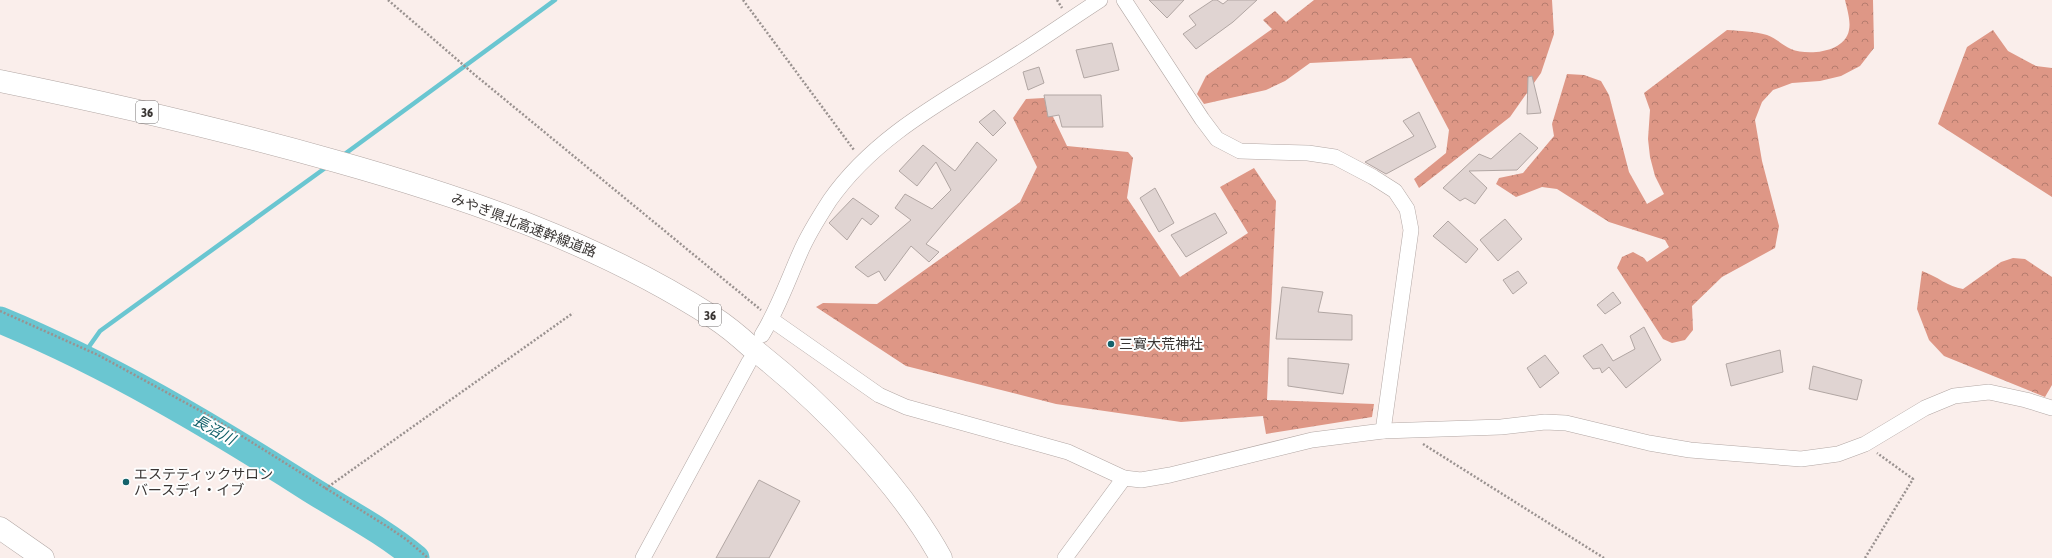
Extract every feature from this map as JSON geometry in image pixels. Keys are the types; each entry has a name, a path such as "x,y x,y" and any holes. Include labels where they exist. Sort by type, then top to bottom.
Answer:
{"main road":[{"name":"みやぎ県北高速幹線道路","path":"0,81 114,104 292,149 402,180 504,215 591,250 658,285 716,318 777,367 829,414 873,463 910,508 941,558"},
{"path":"0,528 43,558"}],"street":[{"path":"762,335 772,320 801,251 815,224 831,200 862,162 900,129 928,108 1007,61 1100,0"},
{"path":"1124,0 1202,120 1218,139 1240,151 1308,153 1334,157 1373,177 1395,191 1407,209 1411,230 1383,431"},
{"path":"772,320 847,374 879,395 899,404 1068,452 1124,478 1141,480 1170,475 1312,440 1383,431 1501,427 1544,422 1566,423 1648,443 1690,450 1801,459 1838,454 1865,444 1925,408 1954,396 1989,392 2026,400 2052,408"},
{"path":"643,558 749,362"},
{"path":"1065,558 1124,478"}],"path":[{"path":"388,0 470,70 772,320"},
{"path":"743,0 862,162"},
{"path":"0,311 82,347 208,415 394,531 428,558"},
{"path":"325,489 573,314"},
{"path":"1402,431 1604,558"},
{"path":"1865,444 1913,479 1865,558"}],"green space":[{"path":"1314,0 1552,0 1554,34 1541,73 1510,117 1419,188 1414,179 1446,153 1449,130 1411,58 1310,63 1285,81 1266,90 1204,104 1197,94 1206,76 1272,29 1263,20 1275,11 1286,22"},
{"path":"1845,0 1873,0 1874,48 1860,66 1841,76 1820,81 1792,83 1773,90 1762,102 1755,120 1762,161 1779,226 1775,248 1722,277 1692,306 1693,330 1685,340 1672,343 1663,339 1617,268 1622,257 1633,252 1644,258 1647,262 1669,247 1665,240 1609,222 1557,189 1542,187 1516,197 1496,184 1499,178 1523,173 1554,136 1552,124 1567,74 1584,75 1601,81 1609,95 1629,172 1647,204 1664,194 1655,176 1650,157 1648,139 1650,110 1644,93 1727,30 1767,35 1791,49 1798,51 1815,52 1833,48 1846,38 1849,30 1849,19"},
{"path":"1993,30 2008,51 2036,66 2052,68 2052,197 1938,124 1967,47"},
{"path":"1044,98 1067,146 1128,152 1133,158 1127,198 1180,277 1248,233 1220,187 1254,168 1276,201 1267,400 1374,404 1372,417 1266,434 1263,416 1181,422 1056,404 906,366 816,307 823,303 877,304 1020,202 1037,167 1013,118 1026,99"},
{"path":"2013,258 2025,259 2052,277 2052,385 2045,397 1944,356 1929,340 1917,309 1922,271 1952,286 1963,289 2001,262"}],"building":[{"path":"1149,0 1184,0 1167,18"},
{"path":"1213,0 1217,0 1223,4 1228,0 1257,0 1233,22 1196,49 1183,34 1196,25 1189,16"},
{"path":"1112,43 1119,70 1084,78 1076,50"},
{"path":"1039,67 1044,83 1028,90 1023,72"},
{"path":"1532,76 1541,113 1527,114 1528,77"},
{"path":"1044,95 1101,95 1103,127 1062,127 1059,115 1048,117"},
{"path":"994,110 1006,123 993,136 979,122"},
{"path":"1419,112 1436,147 1386,174 1365,162 1414,136 1403,121"},
{"path":"1520,133 1538,148 1517,170 1469,171 1487,188 1475,204 1465,198 1460,201 1443,188 1479,154 1491,159"},
{"path":"977,142 997,160 926,244 939,252 929,262 911,246 885,281 879,271 868,277 855,267 911,220 895,208 905,194 932,209 951,190 936,162 917,186 899,171 923,145 955,171"},
{"path":"1155,188 1174,223 1159,232 1140,198"},
{"path":"853,198 879,216 871,225 862,218 847,240 829,223"},
{"path":"1215,213 1227,233 1186,257 1171,235"},
{"path":"1505,219 1522,239 1498,261 1480,240"},
{"path":"1448,221 1478,249 1466,263 1433,236"},
{"path":"1518,271 1527,283 1513,294 1503,280"},
{"path":"1282,287 1323,292 1318,312 1352,315 1352,340 1276,339"},
{"path":"1613,292 1621,303 1605,314 1597,305"},
{"path":"1644,327 1661,360 1626,388 1609,367 1602,373 1600,368 1593,369 1583,356 1602,344 1613,361 1635,349 1630,336"},
{"path":"1780,350 1783,372 1731,386 1726,364"},
{"path":"1545,355 1559,373 1540,388 1527,368"},
{"path":"1288,358 1349,364 1343,394 1288,386"},
{"path":"1813,366 1862,380 1857,400 1809,389"},
{"path":"759,480 800,501 769,558 716,558"}],"waterway":[{"path":"342,156 555,0"},
{"path":"81,358 100,331 328,166"},
{"name":"長沼川","path":"0,320 80,357 159,398 235,442 378,530 416,558"}],"place":[{"name":"三寳大荒神社","path":"1111,344"},
{"name":"エステティックサロン バースディ・イブ","path":"126,482"}]}
